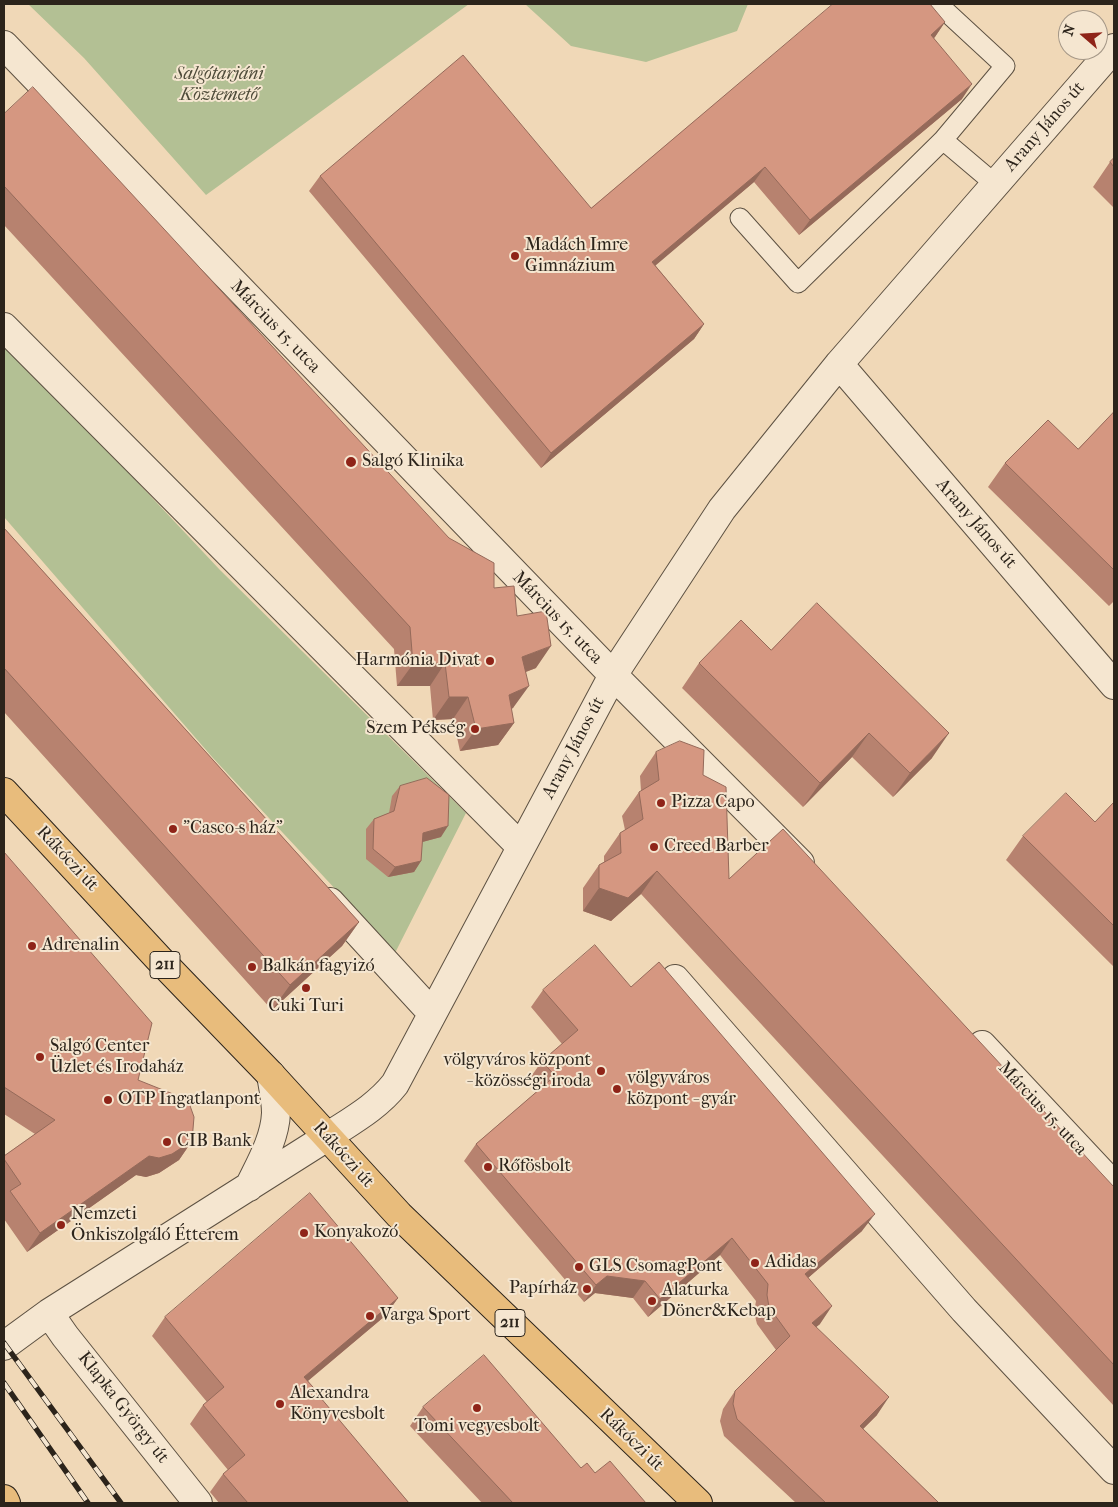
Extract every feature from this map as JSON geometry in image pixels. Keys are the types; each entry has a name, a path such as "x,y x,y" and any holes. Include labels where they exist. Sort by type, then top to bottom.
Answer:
{"main road":[{"name":"Rákóczi út","path":"4,792 159,959 271,1074 399,1215 698,1503"}],"street":[{"name":"Március 15. utca","path":"4,45 613,675 818,882"},
{"name":"Arany János út","path":"4,1346 49,1312 250,1187 366,1112 386,1096 395,1084 613,675 722,509 839,364 1114,48"},
{"path":"4,327 521,847"},
{"name":"Arany János út","path":"839,364 1114,684"},
{"path":"316,886 432,1013"},
{"path":"675,979 964,1310 1114,1470"},
{"name":"Március 15. utca","path":"965,1029 1014,1078 1114,1186"},
{"path":"250,1187 275,1123 275,1093 271,1074"},
{"name":"Klapka György út","path":"49,1312 65,1336 198,1503"}],"lane":[{"path":"740,218 798,283 943,140 1005,66 938,4"},
{"path":"943,140 996,184"}],"green space":[{"name":"Salgótarjáni Köztemető","path":"28,4 469,4 206,195 84,58"},
{"path":"525,4 748,4 737,31 646,62 571,46"},
{"path":"4,340 220,570 466,813 395,953 213,758 4,517"}],"building":[{"name":"Madách Imre Gimnázium","path":"833,4 930,4 945,22 931,35 972,84 810,220 765,167 652,262 704,324 551,453 320,176 463,55 591,208"},
{"path":"33,87 449,538 494,563 494,588 514,586 517,616 546,611 551,646 522,657 529,686 509,695 514,723 476,729 468,697 449,697 445,663 413,664 410,627 4,186 4,114"},
{"path":"1114,158 1114,167 1110,162"},
{"path":"1114,412 1114,570 1005,463 1048,420 1078,449"},
{"name":"\"Casco-s ház\"","path":"4,528 359,922 290,985 4,668"},
{"path":"817,603 949,733 910,773 869,733 820,783 699,663 741,620 771,650"},
{"path":"680,741 704,750 703,775 726,787 729,879 783,829 1114,1187 1114,1365 657,871 628,898 599,888 599,865 621,853 620,833 643,819 639,792 659,780 656,752"},
{"path":"427,778 449,795 448,826 423,833 421,861 395,867 373,849 374,819 394,811 400,786"},
{"path":"1066,793 1095,822 1114,802 1114,926 1023,836"},
{"name":"Salgó Center Üzlet és Irodaház","path":"4,852 152,1023 138,1080 188,1100 194,1117 192,1141 172,1154 159,1158 149,1156 40,1233 10,1191 21,1184 4,1159 4,1156 55,1120 4,1087"},
{"path":"595,945 631,987 659,962 875,1214 805,1274 832,1306 812,1323 889,1397 860,1426 939,1503 826,1503 737,1419 733,1404 735,1391 790,1336 769,1307 768,1284 732,1238 660,1299 645,1281 607,1276 596,1285 476,1144 555,1076 542,1061 578,1030 543,990"},
{"path":"310,1193 398,1298 304,1377 409,1503 248,1503 223,1474 245,1455 203,1405 224,1387 165,1317"},
{"path":"484,1355 581,1468 587,1463 595,1473 610,1461 646,1503 513,1503 423,1407"}],"railway":[{"path":"4,1343 121,1503"},
{"path":"4,1383 88,1503"}],"place":[{"name":"Madách Imre Gimnázium","path":"515,256"},
{"name":"Salgó Klinika","path":"351,462"},
{"name":"Harmónia Divat","path":"490,661"},
{"name":"Szem Pékség","path":"475,729"},
{"name":"Pizza Capo","path":"661,803"},
{"name":"\"Casco-s ház\"","path":"173,829"},
{"name":"Creed Barber","path":"654,847"},
{"name":"Adrenalin","path":"32,946"},
{"name":"Balkán fagyizó","path":"252,967"},
{"name":"Cuki Turi","path":"306,988"},
{"name":"Salgó Center Üzlet és Irodaház","path":"40,1057"},
{"name":"völgyváros központ - közösségi iroda","path":"601,1071"},
{"name":"völgyváros központ - gyár","path":"617,1089"},
{"name":"OTP Ingatlanpont","path":"108,1100"},
{"name":"CIB Bank","path":"167,1142"},
{"name":"Rőfösbolt","path":"488,1167"},
{"name":"Nemzeti Önkiszolgáló Étterem","path":"61,1225"},
{"name":"Konyakozó","path":"304,1233"},
{"name":"Adidas","path":"755,1263"},
{"name":"GLS CsomagPont","path":"579,1267"},
{"name":"Papírház","path":"587,1289"},
{"name":"Alaturka Döner&Kebap","path":"652,1301"},
{"name":"Varga Sport","path":"370,1316"},
{"name":"Alexandra Könyvesbolt","path":"280,1404"},
{"name":"Tomi vegyesbolt","path":"477,1408"}]}
